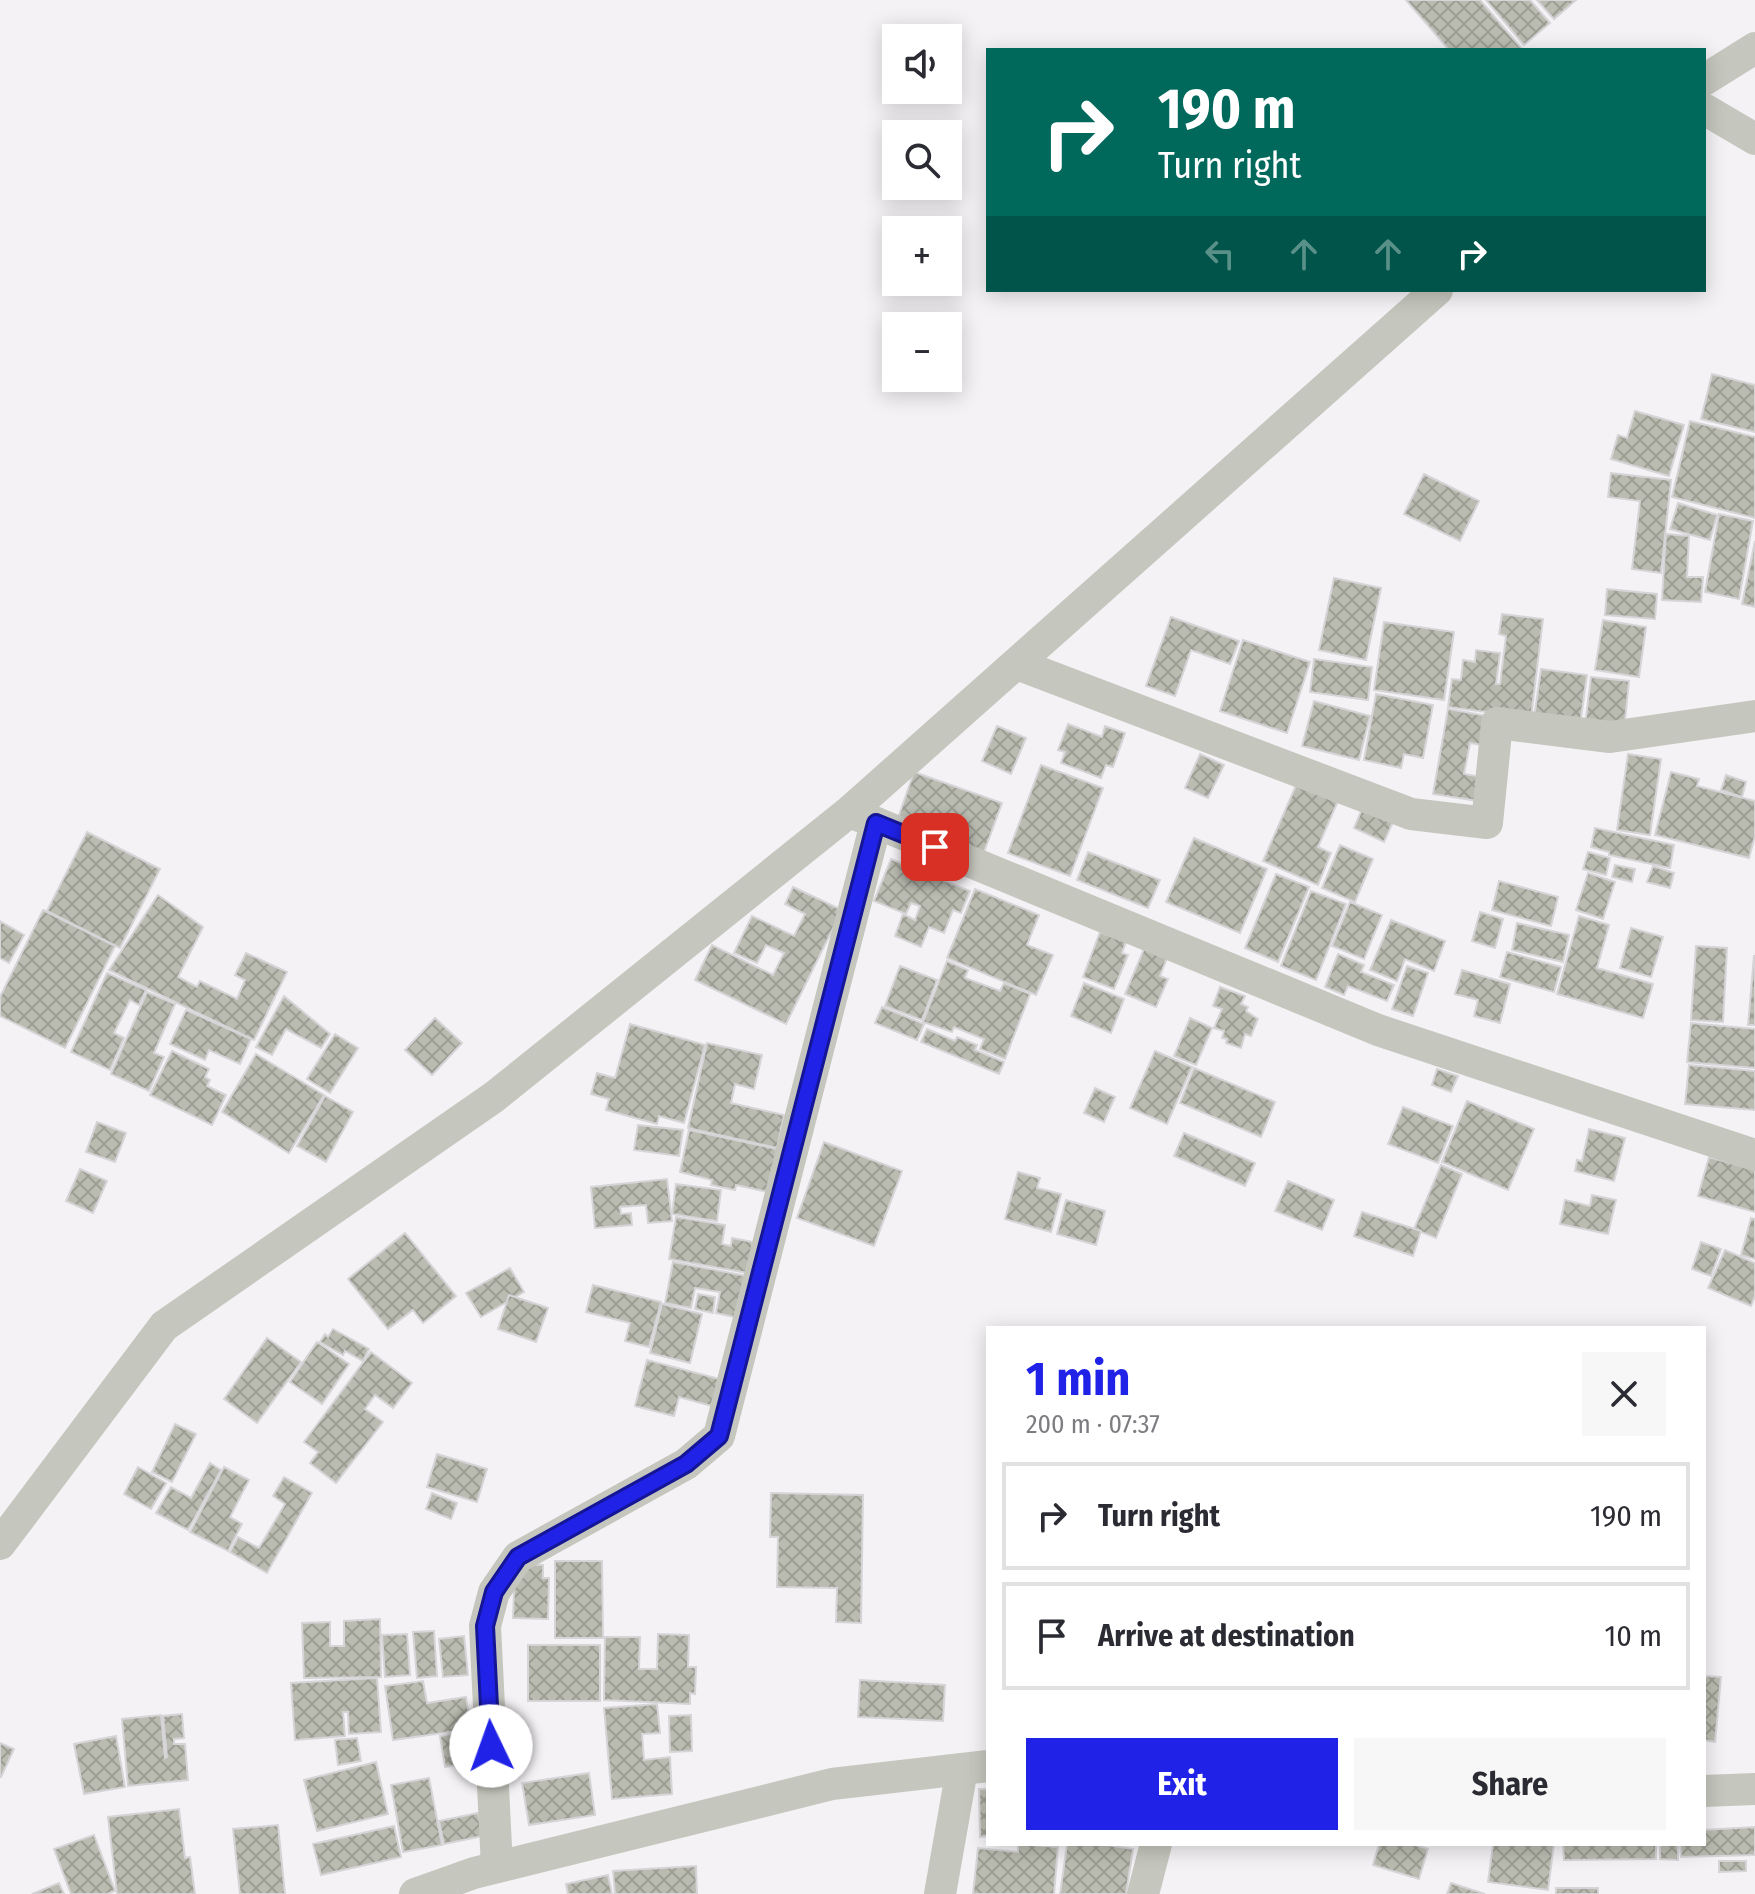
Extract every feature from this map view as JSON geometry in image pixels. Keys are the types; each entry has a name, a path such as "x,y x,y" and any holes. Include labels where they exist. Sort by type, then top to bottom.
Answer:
{"street":[{"path":"1706,79 1755,48"},
{"path":"1706,110 1755,139"},
{"path":"0,1544 164,1326 494,1097 862,817 1017,664 1435,292"},
{"path":"1017,664 1411,814 1487,823 1497,723 1610,737 1755,716"},
{"path":"862,817 1378,1030 1755,1155"},
{"path":"480,1878 485,1626 494,1592 518,1557 686,1464 719,1436 862,817"},
{"path":"415,1894 832,1784 975,1768 940,1894"},
{"path":"1706,1791 1755,1789"},
{"path":"1143,1894 1155,1846"}],"building":[{"path":"1406,0 1480,0 1521,48 1447,48"},
{"path":"1486,0 1530,0 1550,23 1524,45"},
{"path":"1537,0 1576,0 1554,19"},
{"path":"1712,374 1755,385 1755,432 1701,419"},
{"path":"1635,411 1684,425 1669,476 1611,459 1618,435 1627,438"},
{"path":"1690,421 1755,437 1755,518 1672,497"},
{"path":"1611,473 1671,480 1661,573 1632,569 1640,501 1608,497"},
{"path":"1424,474 1479,501 1460,541 1404,514"},
{"path":"1678,503 1717,515 1710,540 1670,529"},
{"path":"1719,514 1753,521 1739,599 1705,592"},
{"path":"1666,534 1689,536 1687,577 1703,577 1701,602 1662,600"},
{"path":"1755,541 1755,607 1742,604"},
{"path":"1334,578 1381,588 1366,660 1319,650"},
{"path":"1607,589 1657,594 1655,619 1605,615"},
{"path":"1502,614 1543,619 1531,718 1448,707 1452,679 1461,680 1463,660 1475,662 1476,650 1500,653 1496,684 1500,684 1506,636 1499,634"},
{"path":"1171,617 1239,641 1230,664 1191,650 1175,696 1146,686"},
{"path":"1603,620 1646,627 1639,677 1595,670"},
{"path":"1384,622 1454,632 1444,700 1374,690"},
{"path":"1243,640 1310,662 1287,733 1220,711"},
{"path":"1314,659 1372,667 1368,700 1310,692"},
{"path":"1541,669 1587,675 1580,725 1534,718"},
{"path":"1591,677 1629,681 1624,730 1585,725"},
{"path":"1376,694 1433,705 1423,758 1404,754 1401,768 1364,760"},
{"path":"1314,701 1370,716 1359,760 1302,746"},
{"path":"1448,709 1493,717 1488,746 1470,743 1464,774 1482,777 1478,801 1433,794"},
{"path":"1068,724 1102,737 1105,726 1125,733 1113,767 1106,765 1101,778 1061,763 1065,752 1058,750"},
{"path":"997,726 1026,738 1011,774 982,761"},
{"path":"1200,754 1224,765 1208,798 1185,788"},
{"path":"1628,754 1661,759 1650,835 1617,830"},
{"path":"1041,765 1103,788 1070,876 1008,853"},
{"path":"914,772 1002,803 984,852 897,821"},
{"path":"1671,772 1699,779 1697,786 1755,801 1755,836 1749,858 1655,835"},
{"path":"1726,775 1746,782 1742,797 1721,790"},
{"path":"1297,783 1338,801 1318,847 1331,853 1318,885 1263,861"},
{"path":"1362,809 1393,822 1384,842 1354,828"},
{"path":"1595,828 1674,845 1670,868 1609,855 1609,852 1591,847"},
{"path":"87,832 160,869 120,948 47,911"},
{"path":"1194,838 1267,869 1240,933 1166,902"},
{"path":"1340,845 1373,859 1355,902 1322,888"},
{"path":"1088,852 1160,880 1148,908 1077,880"},
{"path":"1588,852 1610,858 1606,875 1583,869"},
{"path":"891,859 970,891 961,913 953,910 944,933 929,927 921,947 895,936 903,914 915,920 920,906 911,903 906,914 874,901"},
{"path":"1615,865 1635,869 1632,882 1612,877"},
{"path":"1653,866 1674,873 1670,888 1647,882"},
{"path":"1588,873 1615,882 1603,919 1576,910"},
{"path":"1276,874 1309,887 1278,962 1245,948"},
{"path":"1499,881 1558,897 1551,926 1492,910"},
{"path":"793,887 842,910 786,1024 695,980 712,945 773,975 784,953 766,945 757,963 734,953 752,916 794,936 805,914 785,904"},
{"path":"975,889 1039,915 1027,945 1053,955 1036,995 947,958"},
{"path":"1311,891 1346,904 1316,980 1281,966"},
{"path":"158,895 203,927 178,977 197,987 200,981 237,999 245,980 235,975 246,953 287,972 254,1040 109,970"},
{"path":"1350,902 1382,915 1364,959 1332,946"},
{"path":"43,910 115,946 65,1048 0,1016 0,997"},
{"path":"1480,912 1503,919 1495,948 1472,941"},
{"path":"1579,916 1609,925 1597,968 1653,984 1643,1018 1557,994"},
{"path":"1391,920 1445,941 1434,971 1405,959 1397,981 1370,970"},
{"path":"0,921 24,935 9,963 0,958"},
{"path":"1517,923 1569,935 1563,962 1512,950"},
{"path":"1631,928 1663,937 1651,977 1620,968"},
{"path":"1100,932 1126,942 1122,953 1128,955 1114,989 1083,977"},
{"path":"1696,946 1727,948 1723,1022 1691,1020"},
{"path":"1144,949 1167,958 1160,976 1168,979 1156,1007 1125,994"},
{"path":"1507,952 1561,967 1554,992 1500,977"},
{"path":"1338,954 1364,965 1361,972 1394,985 1387,1001 1348,986 1344,995 1325,987"},
{"path":"1754,956 1755,1025 1748,1025"},
{"path":"947,961 968,970 965,978 1000,991 1004,983 1030,994 1005,1059 980,1049 984,1039 954,1027 952,1032 923,1022"},
{"path":"900,966 937,980 922,1020 885,1006"},
{"path":"1407,966 1428,973 1413,1016 1392,1009"},
{"path":"1462,970 1510,984 1500,1023 1474,1016 1478,1000 1455,994"},
{"path":"107,973 146,990 139,1005 130,1000 114,1033 124,1038 110,1070 71,1052"},
{"path":"1084,983 1124,999 1111,1033 1071,1016"},
{"path":"1220,987 1245,996 1241,1004 1258,1019 1251,1036 1245,1034 1241,1048 1226,1043 1227,1039 1222,1038 1224,1031 1214,1028 1222,1009 1213,1006"},
{"path":"147,992 175,1004 154,1053 164,1057 149,1091 111,1074"},
{"path":"284,996 330,1034 321,1048 286,1029 272,1055 256,1047"},
{"path":"882,1007 924,1024 917,1040 875,1023"},
{"path":"186,1010 251,1039 240,1064 209,1050 205,1060 170,1044"},
{"path":"435,1018 462,1043 432,1075 405,1050"},
{"path":"1190,1018 1212,1028 1196,1065 1174,1056"},
{"path":"1691,1023 1755,1029 1755,1068 1687,1062"},
{"path":"630,1024 705,1045 684,1123 659,1116 657,1124 606,1110 609,1099 591,1094 597,1073 615,1078"},
{"path":"927,1029 955,1041 957,1037 977,1045 975,1050 1004,1062 999,1074 921,1042"},
{"path":"335,1034 358,1048 330,1093 307,1079"},
{"path":"707,1043 762,1055 754,1089 735,1084 731,1103 784,1115 777,1148 688,1128"},
{"path":"172,1051 209,1069 205,1077 210,1080 207,1086 226,1095 212,1125 150,1095"},
{"path":"1155,1051 1192,1067 1167,1124 1130,1108"},
{"path":"256,1054 324,1095 289,1153 222,1112"},
{"path":"1689,1065 1755,1071 1755,1110 1685,1104"},
{"path":"1194,1068 1275,1102 1261,1137 1180,1103"},
{"path":"1437,1069 1458,1076 1451,1092 1432,1085"},
{"path":"1095,1088 1115,1097 1104,1122 1084,1113"},
{"path":"325,1096 353,1112 326,1162 297,1146"},
{"path":"1467,1101 1534,1129 1508,1190 1442,1162"},
{"path":"1403,1107 1453,1126 1438,1163 1388,1144"},
{"path":"97,1122 126,1133 115,1162 86,1152"},
{"path":"638,1125 683,1130 679,1156 634,1150"},
{"path":"1589,1129 1625,1138 1614,1181 1575,1171 1577,1160 1582,1161"},
{"path":"689,1130 777,1149 768,1192 736,1185 735,1190 711,1185 712,1180 680,1172"},
{"path":"1184,1133 1255,1163 1245,1186 1174,1156"},
{"path":"824,1142 902,1171 874,1246 797,1218"},
{"path":"1709,1157 1755,1170 1755,1212 1698,1196"},
{"path":"1441,1165 1462,1174 1436,1238 1414,1229"},
{"path":"80,1169 107,1181 93,1213 66,1201"},
{"path":"1018,1172 1040,1178 1037,1188 1061,1194 1051,1232 1005,1219"},
{"path":"667,1179 672,1221 648,1223 646,1205 620,1207 621,1214 631,1213 632,1225 595,1228 591,1187"},
{"path":"1288,1181 1334,1200 1322,1230 1275,1211"},
{"path":"676,1184 721,1190 717,1221 672,1214"},
{"path":"1592,1195 1616,1200 1608,1234 1560,1224 1565,1200 1590,1206"},
{"path":"1066,1200 1105,1211 1096,1245 1057,1234"},
{"path":"1362,1212 1421,1231 1413,1256 1354,1236"},
{"path":"676,1217 725,1225 722,1244 731,1246 732,1238 753,1242 748,1273 669,1259"},
{"path":"1751,1218 1755,1219 1755,1259 1741,1255"},
{"path":"405,1233 456,1296 423,1323 413,1310 388,1329 348,1279"},
{"path":"1701,1242 1721,1249 1711,1276 1692,1269"},
{"path":"1725,1250 1755,1263 1755,1296 1751,1306 1708,1288"},
{"path":"673,1262 747,1276 739,1318 716,1313 720,1292 695,1288 691,1308 665,1303"},
{"path":"510,1268 524,1292 481,1317 466,1293"},
{"path":"593,1285 661,1302 649,1347 625,1341 630,1323 586,1312"},
{"path":"698,1294 715,1297 713,1313 695,1309"},
{"path":"509,1295 548,1308 536,1342 498,1329"},
{"path":"662,1304 702,1314 690,1363 650,1353"},
{"path":"333,1329 369,1349 363,1361 345,1351 343,1355 320,1342"},
{"path":"267,1338 301,1362 257,1423 224,1399"},
{"path":"317,1342 349,1364 322,1404 290,1382"},
{"path":"371,1352 412,1383 393,1408 375,1395 365,1409 383,1422 336,1483 310,1463 318,1452 304,1442"},
{"path":"647,1360 727,1381 719,1408 679,1397 674,1416 635,1406"},
{"path":"175,1424 196,1434 172,1482 152,1472"},
{"path":"437,1454 487,1469 477,1502 427,1487"},
{"path":"210,1463 221,1470 188,1530 156,1513 171,1487 191,1498"},
{"path":"138,1467 166,1483 151,1509 124,1494"},
{"path":"224,1467 249,1480 230,1517 242,1524 228,1551 190,1532"},
{"path":"284,1477 312,1493 267,1573 230,1552 238,1537 259,1548 285,1504 273,1496"},
{"path":"432,1493 457,1503 451,1519 426,1509"},
{"path":"771,1493 863,1495 861,1623 836,1622 837,1588 777,1587 778,1537 770,1537"},
{"path":"555,1561 602,1561 603,1638 555,1638"},
{"path":"515,1564 543,1565 543,1578 549,1578 548,1619 513,1618"},
{"path":"380,1619 381,1677 304,1678 302,1623 330,1622 330,1646 344,1646 344,1621"},
{"path":"434,1631 437,1676 417,1678 413,1632"},
{"path":"407,1634 410,1675 385,1677 382,1635"},
{"path":"658,1634 689,1635 688,1667 696,1667 695,1694 690,1693 690,1704 604,1700 605,1637 640,1637 639,1669 657,1669"},
{"path":"464,1636 468,1675 443,1677 439,1639"},
{"path":"528,1645 600,1645 600,1701 528,1701"},
{"path":"1706,1676 1721,1677 1715,1742 1706,1740"},
{"path":"377,1678 381,1732 349,1734 348,1712 343,1712 345,1736 295,1740 291,1683"},
{"path":"860,1680 945,1685 943,1721 858,1717"},
{"path":"423,1681 427,1703 466,1697 471,1729 393,1740 385,1686"},
{"path":"657,1704 660,1733 642,1734 644,1760 670,1757 672,1794 612,1799 604,1708"},
{"path":"182,1714 184,1738 174,1739 174,1744 185,1744 188,1780 128,1786 122,1719 161,1715 165,1758 163,1716"},
{"path":"691,1715 692,1751 670,1752 669,1716"},
{"path":"470,1730 475,1762 445,1767 440,1736"},
{"path":"116,1736 125,1787 84,1794 74,1744"},
{"path":"357,1738 361,1761 338,1765 335,1740"},
{"path":"0,1743 14,1749 1,1777 0,1777"},
{"path":"376,1762 388,1814 317,1831 304,1780"},
{"path":"589,1773 595,1815 529,1825 522,1783"},
{"path":"429,1778 442,1845 403,1852 391,1785"},
{"path":"979,1789 986,1789 986,1836 980,1837"},
{"path":"179,1809 185,1858 190,1857 195,1894 117,1894 108,1817"},
{"path":"478,1813 483,1836 444,1844 439,1821"},
{"path":"278,1825 285,1894 240,1894 233,1829"},
{"path":"394,1826 401,1857 321,1875 313,1844"},
{"path":"1755,1827 1755,1855 1681,1857 1680,1846 1706,1846 1706,1830"},
{"path":"94,1835 115,1891 107,1894 71,1894 54,1849"},
{"path":"1018,1846 1058,1847 1054,1894 973,1894 978,1848 1018,1852"},
{"path":"1067,1846 1133,1849 1126,1894 1060,1894"},
{"path":"1378,1846 1419,1846 1428,1849 1419,1879 1373,1865"},
{"path":"1493,1846 1554,1846 1548,1890 1488,1882"},
{"path":"1563,1846 1656,1846 1656,1859 1564,1860"},
{"path":"1660,1846 1678,1846 1678,1860 1660,1859"},
{"path":"1719,1861 1746,1861 1746,1871 1719,1872"},
{"path":"696,1866 697,1894 615,1894 613,1871"},
{"path":"608,1875 612,1894 568,1894 566,1884"},
{"path":"59,1883 64,1894 32,1894"},
{"path":"1451,1883 1485,1894 1447,1894"},
{"path":"1556,1888 1598,1888 1598,1894 1556,1894"}],"route":[{"path":"491,1746 485,1626 494,1592 518,1557 686,1464 719,1436 876,823 935,847"}]}
